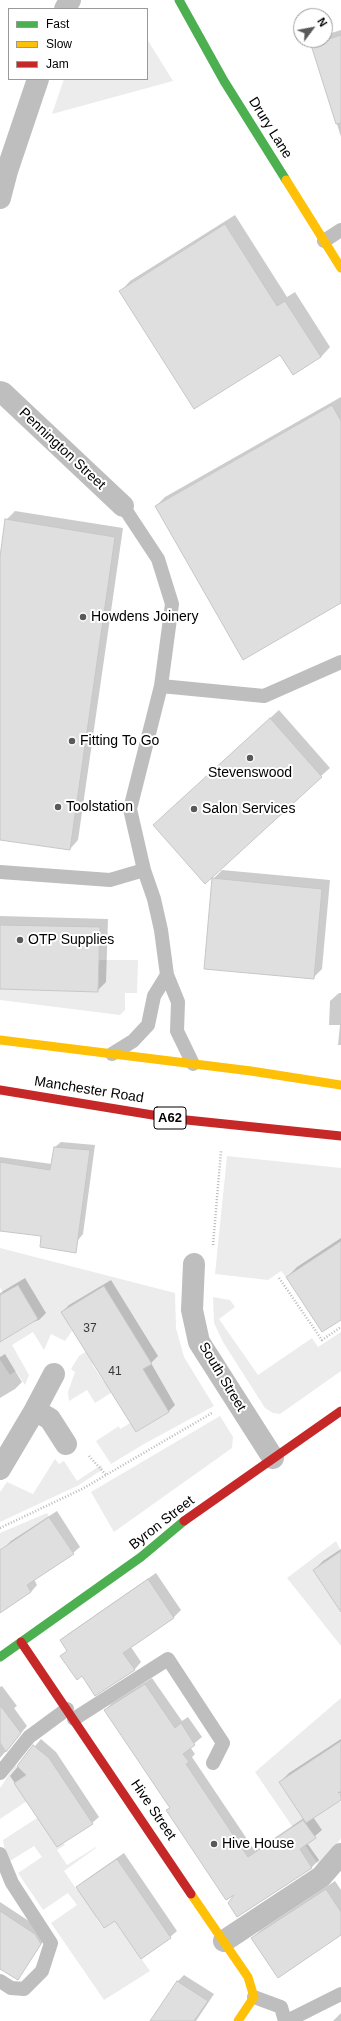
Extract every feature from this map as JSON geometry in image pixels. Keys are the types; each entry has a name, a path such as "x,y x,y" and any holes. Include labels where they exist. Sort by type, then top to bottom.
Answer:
{"main road":[{"name":"Drury Lane","path":"179,0 224,81 341,268"},
{"path":"0,1040 193,1064 341,1085"},
{"name":"Manchester Road","path":"0,1090 176,1119 341,1136"},
{"name":"Byron Street","path":"0,1657 141,1557 179,1525 341,1411"},
{"name":"Hive Street","path":"21,1642 248,1977 254,1997"},
{"path":"238,2021 254,1997"}],"street":[{"path":"0,198 6,171 38,80"},
{"name":"Pennington Street","path":"0,392 3,393 123,506"},
{"name":"South Street","path":"194,1264 192,1310 199,1342 273,1458"},
{"path":"0,1469 35,1410 54,1374"},
{"path":"35,1410 50,1419 76,1448"},
{"path":"224,1941 321,1876 341,1854"}],"lane":[{"path":"324,240 341,230"},
{"path":"123,506 158,559 172,604 161,686 130,809 144,870 154,899 161,930 167,975 178,1002 177,1031 193,1064"},
{"path":"161,686 264,696 341,662"},
{"path":"0,872 110,880 144,870"},
{"path":"112,1054 133,1041 148,1025 154,996 167,975"},
{"path":"0,1774 29,1737 168,1659 223,1743 213,1763"},
{"path":"0,1854 12,1883 51,1943 42,1971 24,1989 11,1988 0,1981"},
{"path":"254,1997 281,2007 286,2021 341,1994"}],"path":[{"path":"213,1250 221,1151"},
{"path":"279,1278 322,1340 341,1327"},
{"path":"0,1528 82,1490 213,1412"},
{"path":"76,1448 106,1476"}],"shaded area":[{"path":"148,41 173,81 52,114 64,80 148,80"},
{"path":"99,960 138,960 137,993 125,993 125,1010 120,1015 0,1000 0,989 98,992"},
{"path":"227,1156 341,1168 341,1241 286,1277 281,1271 268,1280 215,1274"},
{"path":"0,1248 175,1293 176,1328 184,1357 214,1406 144,1444 111,1464 96,1441 119,1426 120,1429 130,1423 137,1432 169,1412 158,1393 122,1386 95,1403 87,1390 69,1401 68,1392 75,1372 71,1369 79,1356 98,1344 103,1286 71,1306 77,1315 67,1321 72,1331 65,1341 51,1334 44,1350 33,1332 12,1345 29,1375 25,1385 16,1371 10,1375 0,1360 0,1342 38,1319 18,1285 3,1293 0,1287","holes":["103,1357 152,1364 119,1384 113,1375 103,1381 92,1364"]},
{"path":"213,1297 230,1300 235,1307 219,1319 258,1375 312,1338 318,1347 341,1332 341,1371 280,1414 273,1413 265,1408 223,1342 214,1323"},
{"path":"220,1416 233,1437 232,1448 114,1532 91,1492"},
{"path":"55,1459 59,1464 64,1461 77,1481 101,1465 103,1469 79,1485 0,1522 0,1492 7,1482 33,1494"},
{"path":"47,1513 49,1517 3,1548 0,1559 0,1533"},
{"path":"336,1541 341,1551 313,1570 341,1612 341,1646 287,1578"},
{"path":"341,1698 341,1741 279,1782 302,1817 340,1801 341,1803 341,1838 334,1848 318,1864 255,1772"},
{"path":"15,1765 26,1775 33,1797 0,1819 0,1788"},
{"path":"40,1816 65,1845 57,1850 67,1865 96,1847 64,1871 77,1890 88,1882 107,1910 96,1918 103,1928 115,1921 150,1971 104,2000 51,1923 77,1905 68,1893 43,1910 18,1873 42,1857 34,1846 10,1861 6,1857 3,1840"}],"building":[{"path":"341,35 341,123 336,124 312,48 333,48 333,38"},
{"path":"225,224 277,306 285,301 321,357 293,375 280,355 194,409 119,291"},
{"path":"332,405 341,421 341,603 243,660 155,506"},
{"path":"5,519 115,537 70,850 0,840 0,557"},
{"path":"270,718 322,777 205,884 153,825"},
{"path":"212,878 322,889 314,979 204,969"},
{"path":"0,925 100,927 98,992 0,989"},
{"path":"54,1147 90,1150 76,1253 40,1247 41,1236 0,1231 0,1162 50,1170"},
{"path":"341,1241 341,1320 322,1332 286,1277"},
{"path":"18,1285 38,1319 0,1342 0,1295"},
{"path":"104,1286 152,1364 143,1369 169,1412 136,1432 61,1312"},
{"path":"49,1517 74,1554 27,1585 31,1592 0,1613 0,1550"},
{"path":"341,1551 341,1612 313,1570"},
{"path":"148,1579 174,1618 123,1653 135,1670 95,1696 82,1676 77,1680 60,1656 67,1651 60,1640"},
{"path":"145,1684 175,1728 181,1723 195,1745 183,1754 189,1762 186,1764 248,1857 303,1820 316,1838 300,1849 312,1868 237,1917 228,1903 234,1895 226,1900 166,1810 170,1808 104,1710"},
{"path":"0,1705 21,1733 6,1752 0,1743"},
{"path":"341,1741 341,1800 306,1823 279,1782"},
{"path":"33,1745 49,1758 93,1824 57,1847 14,1783 26,1775 17,1766"},
{"path":"117,1859 171,1938 141,1959 115,1921 104,1928 76,1887"},
{"path":"326,1889 341,1912 341,1935 278,1978 251,1938"},
{"path":"0,1911 35,1934 41,1944 18,1980 0,1969"},
{"path":"177,1981 208,2001 194,2021 150,2021"}],"traffic: fast":[{"path":"179,0 224,81 286,180"},
{"path":"0,1657 141,1557 184,1521"}],"traffic: slow":[{"path":"286,180 341,268"},
{"path":"0,1040 251,1071 341,1085"},
{"path":"191,1894 248,1977 254,1997 238,2021"}],"traffic: jam":[{"path":"0,1090 177,1119 341,1136"},
{"path":"184,1521 341,1411"},
{"path":"21,1642 191,1894"}],"place":[{"name":"Howdens Joinery","path":"83,617"},
{"name":"Fitting To Go","path":"72,741"},
{"name":"Stevenswood","path":"250,758"},
{"name":"Toolstation","path":"58,807"},
{"name":"Salon Services","path":"194,809"},
{"name":"OTP Supplies","path":"20,940"},
{"name":"Hive House","path":"214,1844"}]}
